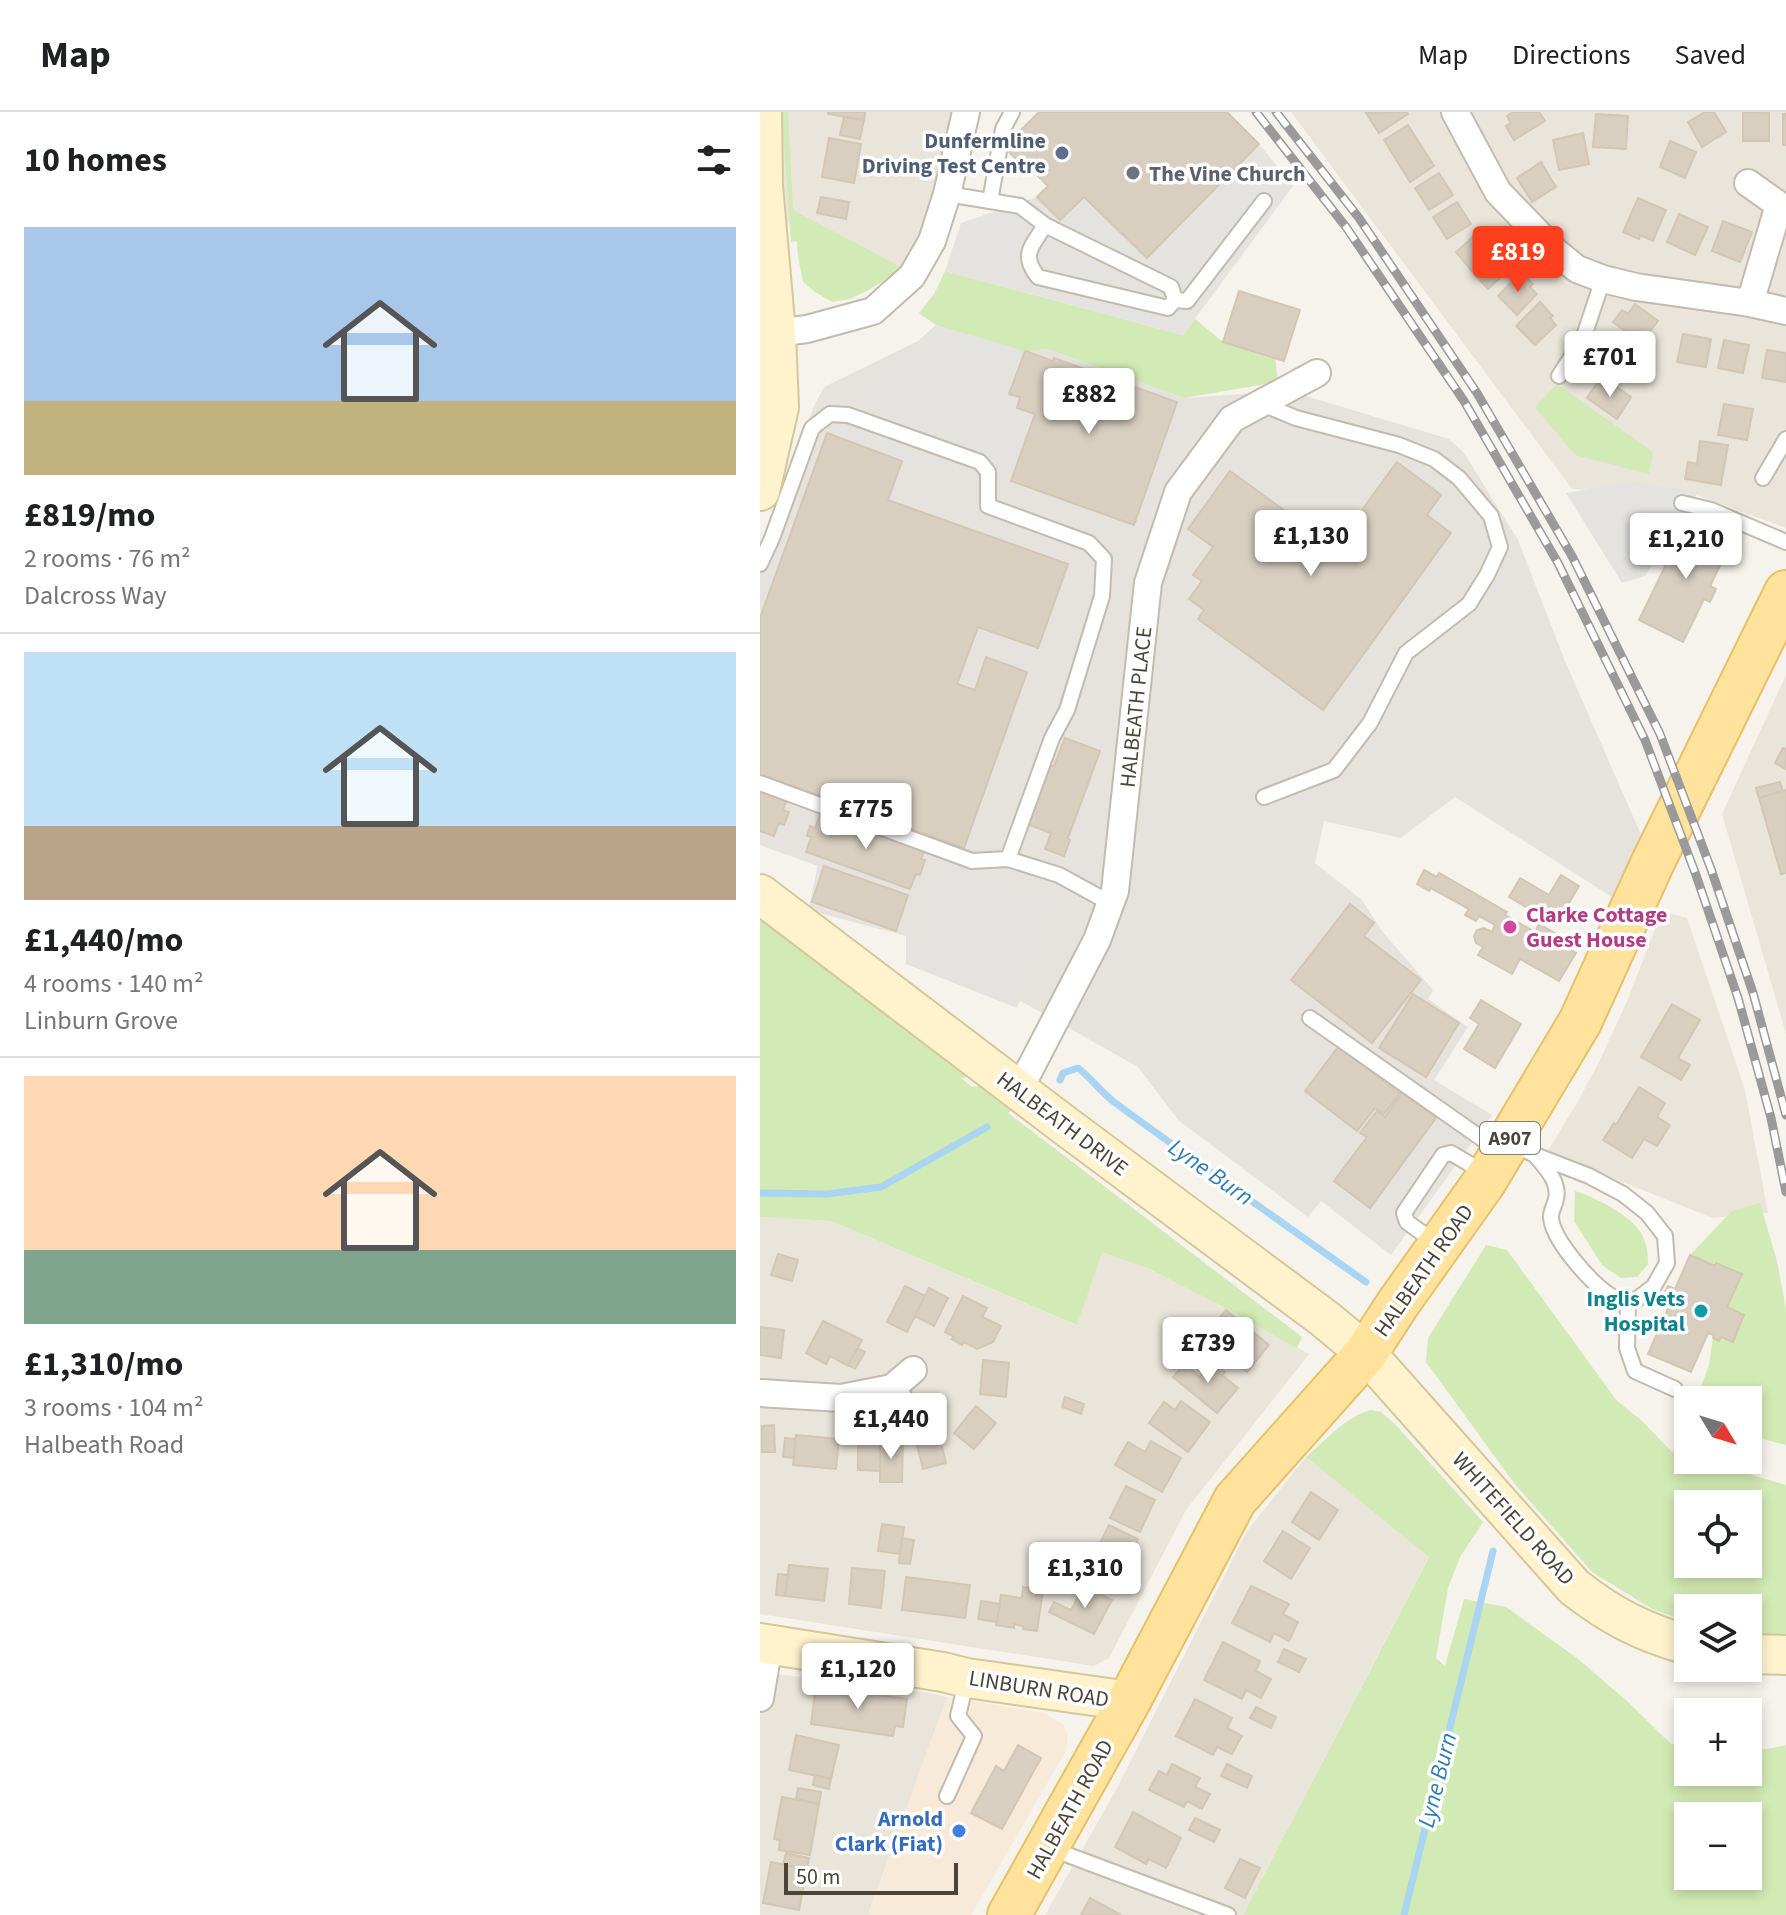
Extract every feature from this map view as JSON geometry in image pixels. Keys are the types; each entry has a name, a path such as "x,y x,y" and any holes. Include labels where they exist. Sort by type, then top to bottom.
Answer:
{"main road":[{"name":"HALBEATH ROAD","path":"1009,1915 1129,1701 1235,1500 1366,1353 1439,1246 1508,1156 1580,1022 1653,862 1786,592"}],"street":[{"path":"760,491 779,407 776,333 762,186 762,112"},
{"path":"776,333 807,329 873,311 912,276 932,241 947,194 966,112"},
{"path":"1455,112 1498,192 1556,252 1577,269 1636,287 1786,311"},
{"path":"1748,183 1782,204 1750,303"},
{"name":"HALBEATH PLACE","path":"1019,1090 1097,940 1115,891 1148,583 1178,492 1232,419 1317,373"},
{"name":"HALBEATH DRIVE","path":"760,894 1366,1353"},
{"name":"WHITEFIELD ROAD","path":"1366,1353 1574,1587 1602,1609 1633,1626 1674,1641"},
{"path":"760,1393 841,1398 892,1388 913,1370"},
{"path":"892,1388 908,1413"},
{"path":"760,1698 764,1644"},
{"name":"LINBURN ROAD","path":"764,1644 1129,1701"},
{"path":"1762,1654 1786,1655"}],"lane":[{"path":"990,201 1003,129 1012,112"},
{"path":"947,194 1020,206 1045,225 1171,287 1175,300"},
{"path":"1175,300 1187,301 1264,201"},
{"path":"1045,225 1028,253 1029,266 1038,277 1168,308 1175,300"},
{"path":"1559,376 1583,339 1603,279"},
{"path":"1261,404 1296,418 1399,445 1434,459 1459,478 1491,516 1500,547 1469,604 1406,653 1370,723 1334,770 1264,797"},
{"path":"760,564 812,428 830,414 848,415 980,462 988,472 988,506 1089,543 1104,559 1102,596 1067,710 1052,738 1008,859"},
{"path":"1763,478 1786,439"},
{"path":"1682,503 1711,510 1786,542"},
{"path":"760,783 972,861 1008,859 1059,875 1110,903"},
{"path":"1310,1018 1508,1156 1556,1184 1557,1198 1551,1217 1556,1233 1591,1278 1613,1297 1636,1300 1654,1286 1667,1263 1665,1236 1647,1213 1623,1194 1589,1176 1508,1156"},
{"path":"1628,1299 1627,1348 1635,1371 1674,1389"},
{"path":"947,1796 974,1736 958,1716 967,1678"},
{"path":"1047,1848 1228,1915"}],"shaded area":[{"path":"762,112 966,112 912,276 766,214"},
{"path":"1291,112 1786,112 1786,528 1694,494 1572,489"},
{"path":"1259,144 1293,186 1183,335 945,271 961,223 1037,197 1060,220 1084,197 1147,258"},
{"path":"936,325 1020,352 1047,349 1184,398 1289,391 1449,439 1464,453 1518,540 1565,661 1653,862 1631,909 1455,797 1401,838 1324,821 1315,863 1362,900 1382,931 1433,990 1428,999 1468,1027 1434,1080 1492,1115 1391,1255 1321,1201 1308,1217 1179,1121 1138,1067 1017,999 906,964 906,936 808,910 818,866 760,845 760,543 788,487 813,408 824,387 918,341"},
{"path":"936,325 1025,351 1010,393 1020,397 1017,408 1035,414 1011,481 902,461 827,433"},
{"path":"1632,482 1698,492 1668,550 1662,550 1645,576 1622,583 1566,493"},
{"path":"1786,675 1786,1034 1722,814"},
{"path":"940,857 1060,902 1017,1008 906,964"},
{"path":"1662,911 1687,918 1745,1090 1768,1213 1713,1218 1547,1152 1599,1062 1628,999"},
{"path":"760,1217 831,1221 1076,1325 1101,1251 1147,1268 1309,1354 1186,1510 1109,1658 1094,1666 760,1614"},
{"path":"1306,1457 1429,1556 1243,1915 1045,1915 1116,1790 1247,1531"},
{"path":"760,1672 947,1697 869,1912 873,1915 760,1915"},
{"name":"Arnold Clark (Fiat)","path":"947,1697 1044,1713 1064,1725 1067,1749 971,1915 873,1915 869,1913"}],"green space":[{"path":"782,112 788,112 793,210 901,267 869,290 850,299 832,302 803,282 797,241 791,242"},
{"path":"945,271 1183,335 1195,319 1223,342 1275,358 1278,382 1184,398 1047,349 1021,352 936,325 919,313 934,294"},
{"path":"1557,384 1653,452 1649,474 1575,455 1535,407"},
{"path":"760,914 977,1076 961,1078 972,1087 985,1085 1015,1109 1008,1113 1302,1337 1297,1348 1147,1268 1102,1252 1077,1325 831,1221 760,1217"},
{"path":"1575,1191 1602,1202 1636,1226 1645,1241 1648,1264 1637,1277 1621,1278 1602,1265 1574,1221"},
{"path":"1760,1203 1777,1261 1786,1309 1786,1445 1762,1439 1762,1386 1701,1386 1709,1365 1713,1338 1719,1341 1721,1337 1733,1342 1744,1315 1727,1307 1741,1274 1690,1255 1732,1211"},
{"path":"1486,1245 1507,1250 1617,1401 1674,1452 1674,1474 1748,1474 1786,1485 1786,1639 1762,1637 1762,1594 1674,1594 1674,1617 1652,1609 1592,1572 1514,1483 1426,1362 1428,1338"},
{"path":"1371,1410 1381,1412 1483,1522 1460,1557 1448,1588 1436,1658 1445,1666 1464,1599 1506,1607 1577,1658 1674,1744 1674,1786 1762,1786 1762,1749 1786,1745 1786,1915 1243,1915 1429,1557 1306,1457 1344,1423"}],"building":[{"path":"828,112 865,112 864,120"},
{"name":"The Vine Church","path":"1039,112 1227,112 1259,144 1147,258 1084,197 1060,220 1037,197 1048,186 1004,147"},
{"path":"1407,112 1379,133 1366,113"},
{"path":"1513,112 1539,112 1545,121 1514,140 1506,126 1511,123 1507,116"},
{"path":"1705,112 1714,112 1726,132 1702,147 1688,122"},
{"path":"1743,113 1769,113 1769,141 1743,141"},
{"path":"1596,114 1628,116 1626,149 1593,147"},
{"path":"1783,114 1786,114 1786,145 1783,145"},
{"path":"844,117 864,120 860,139 840,135"},
{"path":"1408,125 1434,166 1410,182 1384,140"},
{"path":"1583,133 1589,164 1559,170 1553,140"},
{"path":"829,138 861,144 854,183 822,177"},
{"path":"1670,141 1696,152 1685,178 1660,167"},
{"path":"1541,162 1556,187 1532,202 1517,178"},
{"path":"1439,173 1453,195 1429,210 1415,188"},
{"path":"821,197 849,202 846,219 817,213"},
{"path":"1638,198 1666,210 1653,241 1623,232"},
{"path":"1457,202 1471,224 1447,239 1433,217"},
{"path":"1679,214 1708,227 1695,255 1667,242"},
{"path":"1723,221 1752,232 1740,262 1712,251"},
{"path":"1482,229 1495,250 1472,271 1456,252"},
{"path":"1495,250 1501,256 1503,253 1514,265 1488,289 1472,271"},
{"path":"1521,272 1533,284 1530,287 1537,294 1517,315 1498,296"},
{"path":"1239,291 1300,310 1284,361 1223,342"},
{"path":"1540,302 1553,316 1550,318 1556,325 1535,345 1516,326"},
{"path":"1635,304 1658,321 1641,343 1613,322 1622,310 1628,314"},
{"path":"1683,334 1711,339 1706,367 1677,362"},
{"path":"1616,338 1642,355 1624,381 1599,364"},
{"path":"1724,340 1749,345 1743,373 1718,368"},
{"path":"1767,350 1786,353 1786,382 1762,378"},
{"path":"1025,351 1053,361 1054,358 1177,402 1134,525 1011,481 1035,414 1017,408 1020,397 1009,394"},
{"path":"1608,381 1631,397 1617,419 1587,398 1597,383 1604,388"},
{"path":"1724,404 1753,409 1747,440 1718,435"},
{"path":"827,433 902,461 888,500 1068,564 1038,648 978,627 957,684 975,690 986,657 1027,672 964,848 760,775 760,618"},
{"path":"1700,441 1728,445 1721,485 1685,479 1688,462 1697,464"},
{"path":"1397,462 1441,495 1427,515 1451,533 1323,710 1198,619 1204,610 1189,599 1202,581 1193,575 1213,547 1188,529 1230,471 1335,547"},
{"path":"1688,519 1732,541 1710,586 1716,589 1710,602 1704,599 1683,642 1639,620"},
{"path":"1065,738 1100,751 1064,856 1045,849 1051,833 1027,824 1049,765 1054,766"},
{"path":"1783,748 1786,749 1786,769 1775,763"},
{"path":"1780,782 1783,791 1759,798 1756,788"},
{"path":"760,789 787,799 783,810 789,812 784,825 779,823 774,836 760,831"},
{"path":"1786,790 1786,873 1781,874 1759,798"},
{"path":"821,812 925,849 920,875 916,874 910,889 806,852 811,837 807,836 810,826 815,828"},
{"path":"824,866 908,895 896,931 812,902"},
{"name":"Clarke Cottage Guest House","path":"1424,870 1437,877 1439,873 1535,932 1539,924 1566,940 1563,946 1576,953 1559,981 1520,959 1512,974 1478,955 1483,947 1476,943 1474,936 1477,930 1484,928 1492,932 1495,925 1479,916 1476,921 1465,915 1469,909 1431,888 1429,891 1417,884"},
{"path":"1561,875 1579,886 1556,925 1509,897 1520,878 1549,895"},
{"path":"1350,904 1374,923 1364,936 1421,980 1372,1043 1291,980"},
{"path":"1413,994 1459,1023 1426,1077 1379,1048"},
{"path":"1481,1000 1521,1024 1495,1068 1464,1049 1479,1024 1470,1018"},
{"path":"1672,1004 1700,1020 1678,1058 1690,1065 1681,1080 1641,1057"},
{"path":"1338,1047 1400,1093 1384,1114 1375,1108 1357,1131 1305,1091"},
{"path":"1639,1087 1665,1103 1657,1117 1670,1125 1657,1146 1644,1139 1632,1158 1603,1140"},
{"path":"1402,1093 1436,1118 1370,1208 1334,1181 1367,1137 1360,1133 1377,1111 1385,1117"},
{"path":"778,1254 798,1260 792,1281 771,1275"},
{"name":"Inglis Vets Hospital","path":"1690,1255 1742,1274 1727,1307 1744,1315 1733,1342 1721,1337 1719,1341 1708,1333 1691,1372 1648,1354 1671,1302 1663,1298 1665,1292 1668,1286 1675,1289"},
{"path":"905,1286 925,1296 907,1332 887,1322"},
{"path":"929,1288 948,1298 934,1326 915,1316"},
{"path":"963,1296 987,1308 982,1317 1001,1326 993,1342 977,1349 964,1342 962,1345 945,1332"},
{"path":"1226,1310 1269,1345 1247,1372 1204,1337"},
{"path":"823,1321 862,1340 848,1366 830,1356 826,1364 806,1353"},
{"path":"760,1327 784,1330 781,1358 760,1355"},
{"path":"858,1348 865,1352 855,1369 848,1365"},
{"path":"983,1360 1009,1363 1006,1397 980,1394"},
{"path":"1212,1361 1225,1372 1222,1375 1238,1388 1217,1413 1173,1377 1184,1364 1200,1377"},
{"path":"1065,1397 1084,1404 1081,1414 1062,1407"},
{"path":"1181,1401 1210,1422 1188,1452 1149,1423 1164,1402 1175,1410"},
{"path":"976,1406 996,1423 974,1449 954,1433"},
{"path":"774,1425 775,1452 762,1452 762,1426"},
{"path":"796,1435 839,1439 836,1469 793,1465"},
{"path":"939,1435 946,1463 923,1469 916,1441"},
{"path":"785,1438 795,1439 794,1458 783,1457"},
{"path":"858,1439 880,1440 880,1471 858,1470"},
{"path":"880,1440 903,1440 902,1482 880,1482"},
{"path":"1151,1441 1181,1458 1162,1492 1115,1465 1128,1442 1145,1452"},
{"path":"1126,1486 1155,1500 1140,1532 1110,1518"},
{"path":"1311,1492 1338,1510 1319,1540 1292,1522"},
{"path":"882,1524 904,1527 900,1554 878,1551"},
{"path":"1109,1525 1138,1539 1112,1592 1083,1577"},
{"path":"1283,1531 1310,1548 1291,1579 1264,1561"},
{"path":"902,1538 914,1540 910,1564 899,1563"},
{"path":"789,1565 828,1569 824,1601 785,1596"},
{"path":"852,1568 885,1571 881,1608 849,1604"},
{"path":"778,1574 788,1575 785,1596 776,1595"},
{"path":"906,1577 970,1585 965,1618 902,1610"},
{"path":"1084,1586 1112,1600 1094,1634 1049,1612 1054,1602 1071,1610"},
{"path":"1251,1586 1289,1604 1283,1614 1298,1622 1289,1641 1274,1633 1270,1642 1232,1623"},
{"path":"1023,1587 1043,1590 1037,1631 1014,1624 1014,1628 996,1625 1001,1595 1022,1598"},
{"path":"981,1601 1000,1604 997,1622 978,1619"},
{"path":"1223,1642 1260,1661 1256,1671 1271,1679 1261,1698 1246,1690 1242,1699 1204,1680"},
{"path":"1284,1649 1306,1659 1299,1672 1278,1662"},
{"path":"816,1686 907,1699 903,1727 895,1726 893,1736 811,1724"},
{"path":"1195,1699 1232,1718 1227,1728 1242,1736 1232,1754 1217,1747 1213,1755 1176,1736"},
{"path":"1256,1707 1276,1717 1271,1728 1250,1718"},
{"path":"796,1735 839,1745 831,1779 789,1770"},
{"path":"1018,1745 1041,1758 1002,1829 971,1813 996,1766 1004,1771"},
{"path":"1172,1764 1200,1778 1195,1787 1210,1794 1202,1809 1187,1801 1184,1807 1149,1790 1159,1771 1167,1775"},
{"path":"1227,1764 1252,1776 1247,1788 1221,1776"},
{"path":"815,1775 831,1779 829,1789 813,1785"},
{"path":"798,1788 821,1792 819,1804 796,1799"},
{"path":"782,1797 819,1804 810,1855 779,1850 780,1840 774,1839"},
{"path":"1133,1812 1181,1838 1166,1868 1149,1859 1146,1864 1115,1847"},
{"path":"1195,1818 1220,1830 1214,1842 1189,1830"},
{"path":"786,1853 809,1858 807,1869 783,1865"},
{"path":"1240,1859 1260,1868 1245,1898 1225,1888"},
{"path":"771,1862 807,1869 799,1910 763,1903"},
{"path":"1090,1898 1121,1915 1081,1915"}],"waterway":[{"name":"Lyne Burn","path":"1060,1080 1063,1073 1078,1068 1114,1102 1366,1282"},
{"name":"Lyne Burn","path":"760,1193 827,1194 881,1187 987,1127"},
{"name":"Lyne Burn","path":"1404,1915 1493,1551"}],"railway":[{"path":"1256,112 1346,227 1464,401 1558,563 1645,740 1738,998 1771,1118 1786,1192"},
{"path":"1276,112 1359,218 1477,393 1572,556 1660,734 1753,993 1786,1115"}],"place":[{"name":"Dunfermline Driving Test Centre","path":"1062,153"},
{"name":"The Vine Church","path":"1133,173"},
{"name":"Clarke Cottage Guest House","path":"1510,927"},
{"name":"Inglis Vets Hospital","path":"1701,1311"},
{"name":"Arnold Clark (Fiat)","path":"959,1831"}]}
